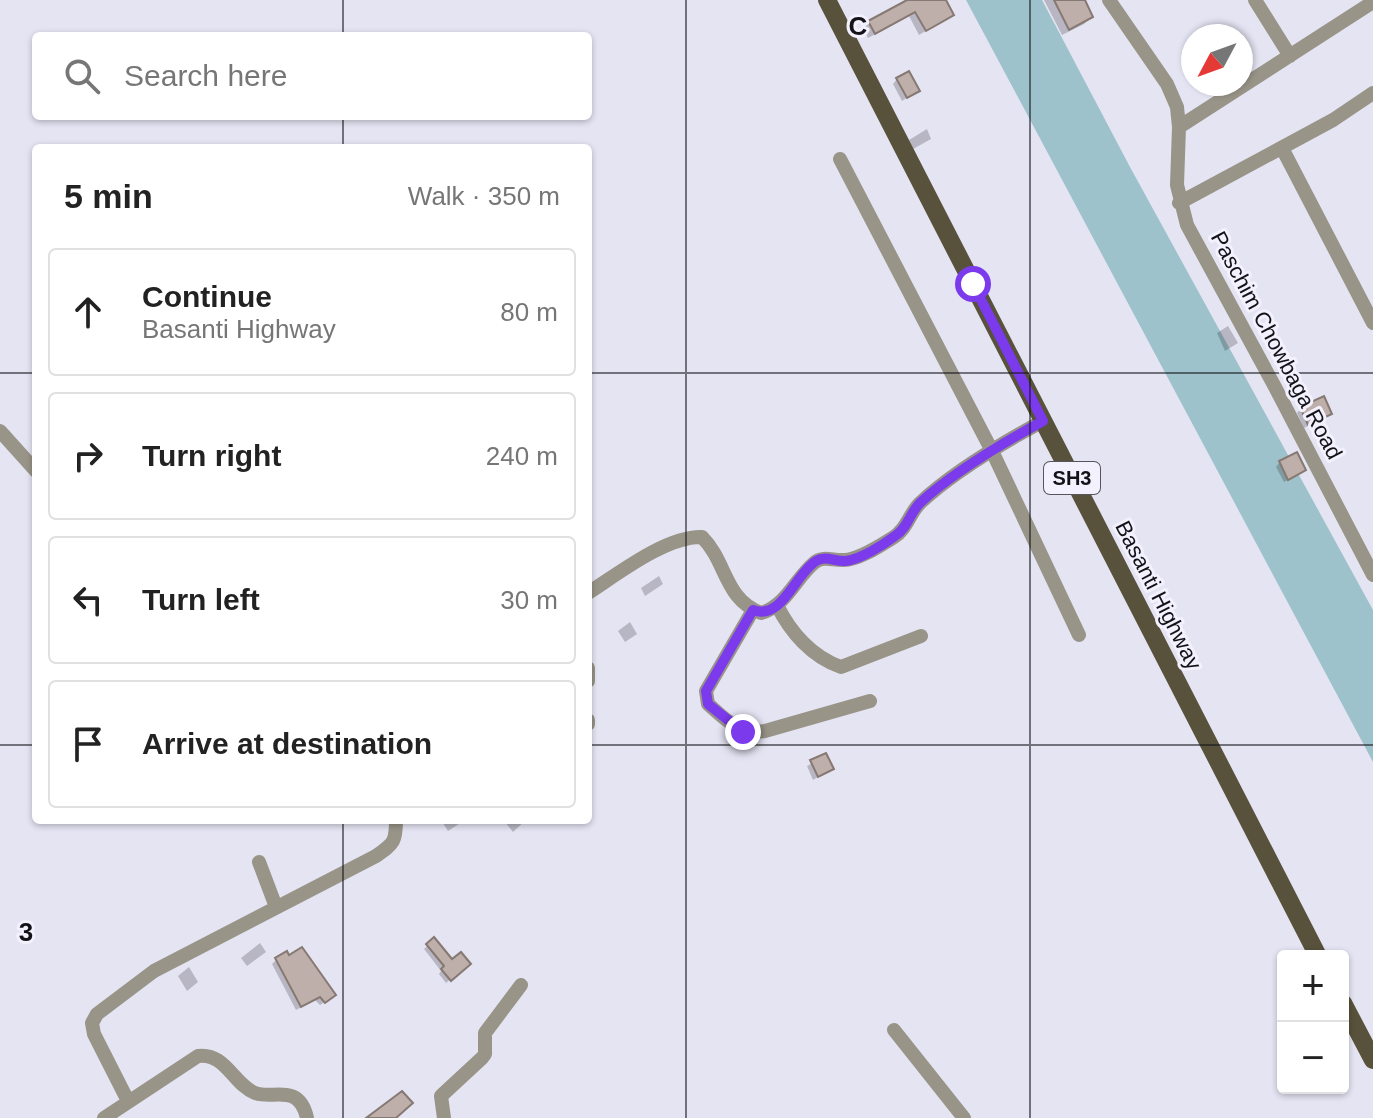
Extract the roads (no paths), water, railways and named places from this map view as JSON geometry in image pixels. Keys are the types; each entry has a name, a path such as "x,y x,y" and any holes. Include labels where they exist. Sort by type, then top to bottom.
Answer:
{"main road":[{"name":"Basanti Highway","path":"827,0 1036,425 1315,950"},
{"path":"1349,1014 1373,1060"}],"street":[{"path":"1255,0 1290,56"},
{"path":"1179,127 1373,2"},
{"name":"Paschim Chowbaga Road","path":"1111,3 1167,84 1177,107 1176,168 1179,203 1187,225 1366,542 1373,575"},
{"path":"1179,203 1333,120 1373,93"},
{"path":"1282,148 1373,323"},
{"path":"840,159 1079,635"},
{"path":"592,591 671,544 691,537 702,537 711,546 728,583 748,607 761,613 772,610 814,562 828,558 847,561 895,536 905,527 920,503 988,454 1036,425"},
{"path":"0,431 32,467"},
{"path":"777,605 800,639 830,663 841,667 921,636"},
{"path":"748,607 706,691 708,704 733,725 743,732 765,731 870,701"},
{"path":"128,1101 94,1034 92,1023 97,1014 154,971 385,849 397,837 396,824"},
{"path":"259,862 276,907"},
{"path":"444,1118 441,1096 485,1054 485,1033 521,985"},
{"path":"894,1030 964,1118"},
{"path":"104,1118 198,1056 207,1055 217,1059 251,1092 288,1095 300,1103 307,1118"}],"water":[{"path":"966,0 1042,0 1373,610 1373,762"}]}
